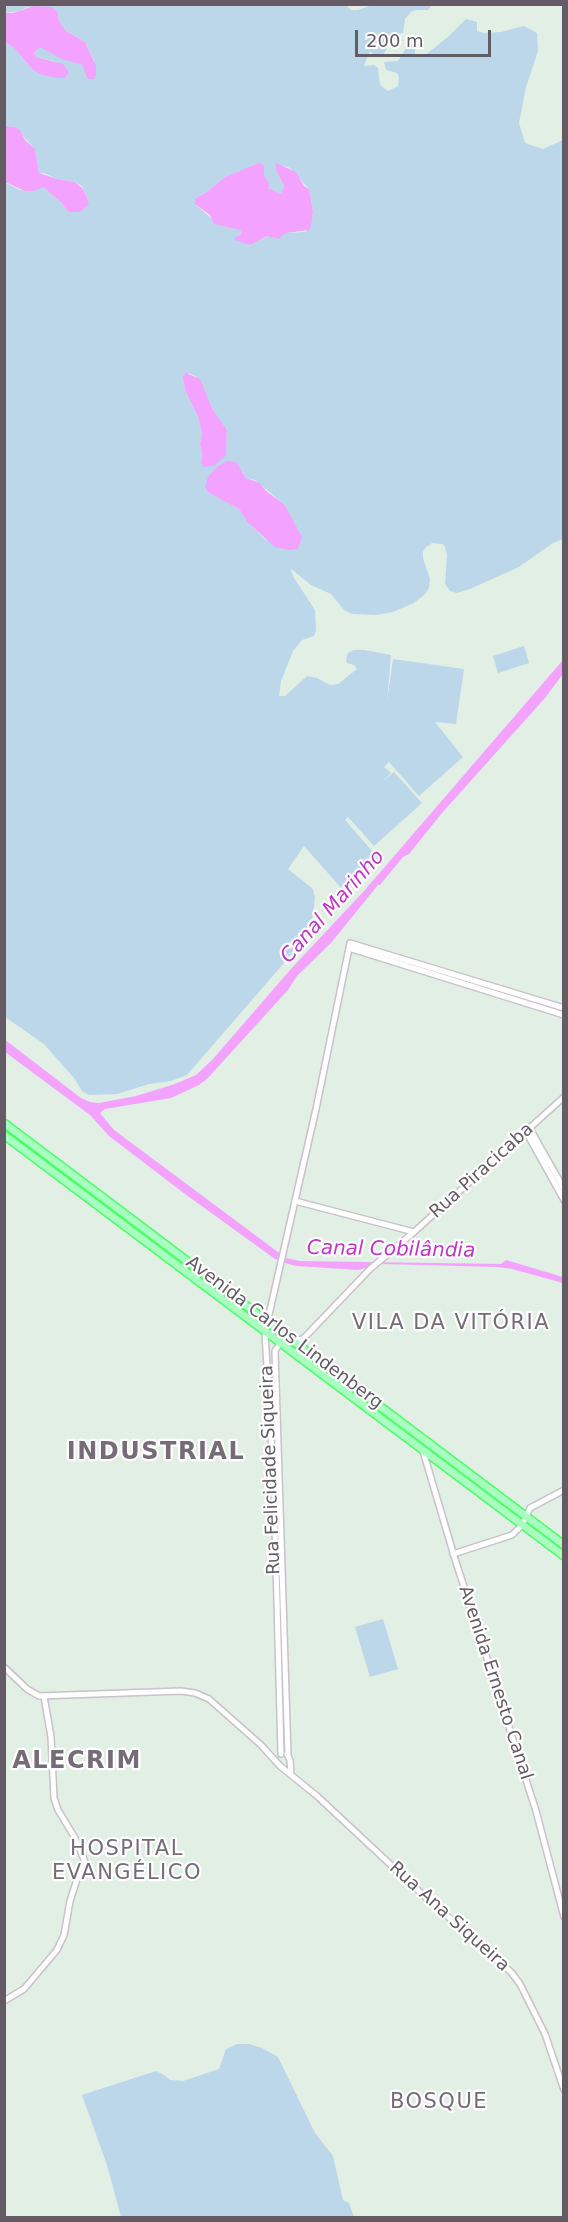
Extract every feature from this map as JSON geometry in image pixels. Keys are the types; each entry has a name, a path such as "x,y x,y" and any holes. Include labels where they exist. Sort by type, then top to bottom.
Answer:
{"main road":[{"name":"Avenida Carlos Lindenberg","path":"4,1123 564,1545"},
{"name":"Avenida Carlos Lindenberg","path":"4,1135 564,1556"},
{"path":"280,1342 285,1334"}],"street":[{"path":"349,946 564,1008"},
{"path":"349,946 564,1015"},
{"name":"Rua Felicidade Siqueira","path":"279,1757 274,1489 266,1332 349,946"},
{"name":"Rua Piracicaba","path":"295,1341 303,1339 372,1267 564,1097"},
{"path":"527,1128 564,1189"},
{"path":"527,1128 564,1200"},
{"path":"295,1201 414,1232"},
{"name":"Rua Felicidade Siqueira","path":"290,1762 274,1366 275,1351 280,1342 295,1341"},
{"name":"Avenida Ernesto Canal","path":"423,1451 453,1554 516,1745 564,1917"},
{"path":"453,1554 509,1537 522,1525 532,1506 564,1490"},
{"path":"4,1667 27,1689 39,1696 181,1691 195,1693 220,1707 268,1752 279,1757 288,1755"},
{"path":"44,1696 51,1737 54,1798 86,1865 80,1871"},
{"name":"Rua Ana Siqueira","path":"279,1757 281,1767 511,1972 520,1984 547,2038 564,2090"},
{"path":"281,1767 288,1766 290,1762"},
{"path":"290,1762 291,1775"},
{"path":"4,2001 24,1989 57,1950 64,1935 70,1901 83,1857"}],"shaded area":[{"path":"345,4 351,10 358,10 372,5 432,5 428,10 411,12 405,19 403,33 386,38 387,49 382,56 374,55 370,51 364,66 374,65 378,68 380,85 388,91 398,86 399,77 397,73 386,70 384,62 398,61 406,48 413,44 415,56 423,57 466,19 477,22 477,31 483,33 501,32 524,26 537,33 538,51 526,87 519,123 525,143 543,149 563,140 563,539 553,543 519,567 457,593 450,591 445,584 447,555 445,547 443,544 432,543 423,552 430,579 429,588 424,595 414,603 393,612 376,615 352,614 344,610 331,594 311,585 290,568 315,610 316,630 314,636 302,640 293,651 281,681 279,696 285,696 307,676 330,685 338,684 357,669 346,660 348,653 354,650 391,655 387,702 393,659 464,669 456,724 435,722 463,757 419,796 389,762 384,767 391,773 382,782 394,772 422,803 374,846 348,817 345,820 379,859 343,890 304,846 288,869 313,889 315,898 312,922 316,926 187,1075 117,1094 89,1095 82,1091 74,1078 44,1044 5,1017 4,182 20,190 33,191 42,186 62,203 68,212 80,212 89,202 82,186 75,182 39,173 35,149 15,127 5,126 5,42 14,48 33,70 58,78 68,76 54,61 36,57 34,54 40,46 82,65 86,71 96,71 85,42 66,31 59,21 58,13 28,7 5,13 5,5","holes":["256,165 264,165 264,175 270,185 268,188 278,193 281,194 284,186 276,169 285,166 290,168 309,189 313,211 311,227 305,232 286,233 277,239 268,236 251,245 235,237 242,234 240,230 211,218 196,205 196,198 225,177","189,373 195,376 216,416 227,430 226,455 201,463 202,433 198,417 185,390 184,381","243,472 246,478 255,480 284,504 289,514 266,540 247,522 239,509 206,489"]},
{"path":"34,6 52,7 58,13 59,21 66,31 85,42 96,66 94,79 88,79 82,65 62,59 40,47 34,53 36,57 63,64 69,73 65,78 42,75 33,70 14,48 5,42 5,13 13,13"},
{"path":"5,126 20,130 25,140 35,149 39,173 75,182 83,189 89,202 88,205 80,212 68,212 62,203 43,187 34,191 25,191 5,182"},
{"path":"259,163 264,165 264,175 270,185 268,188 281,194 284,186 276,170 276,163 296,172 304,186 309,189 313,211 309,230 286,233 278,239 267,236 251,245 246,244 235,240 235,237 242,234 240,230 214,224 210,215 195,204 196,198 225,177"},
{"path":"186,373 200,379 213,410 227,430 226,455 215,465 203,467 201,463 202,433 198,417 185,390 183,376"},
{"path":"227,461 236,462 246,478 260,483 266,491 284,504 302,537 298,549 275,547 247,522 239,509 208,492 205,487 208,477 217,467"},
{"path":"524,646 529,663 498,673 493,656"},
{"path":"563,660 563,674 545,698 442,813 409,854 403,857 378,885 331,943 297,976 288,990 207,1079 171,1098 105,1109 100,1113 114,1130 286,1258 300,1261 501,1264 506,1260 563,1277 563,1283 497,1267 381,1264 358,1270 296,1266 275,1259 109,1136 90,1115 5,1052 4,1039 81,1098 90,1102 99,1103 136,1096 196,1075 364,891"},
{"path":"291,1345 514,1512 514,1515"},
{"path":"383,1619 398,1669 370,1677 355,1627"},
{"path":"237,2044 249,2044 262,2048 278,2057 315,2133 333,2156 343,2200 349,2203 354,2217 121,2217 107,2165 82,2095 156,2071 170,2080 183,2081 219,2069 226,2049"}],"district":[{"name":"VILA DA VITÓRIA","path":"451,1324"},
{"name":"INDUSTRIAL","path":"156,1453"},
{"name":"ALECRIM","path":"77,1762"},
{"name":"HOSPITAL EVANGÉLICO","path":"127,1862"},
{"name":"BOSQUE","path":"439,2103"}],"water label":[{"name":"Canal Marinho","path":"333,907"},
{"name":"Canal Cobilândia","path":"391,1250"}]}
